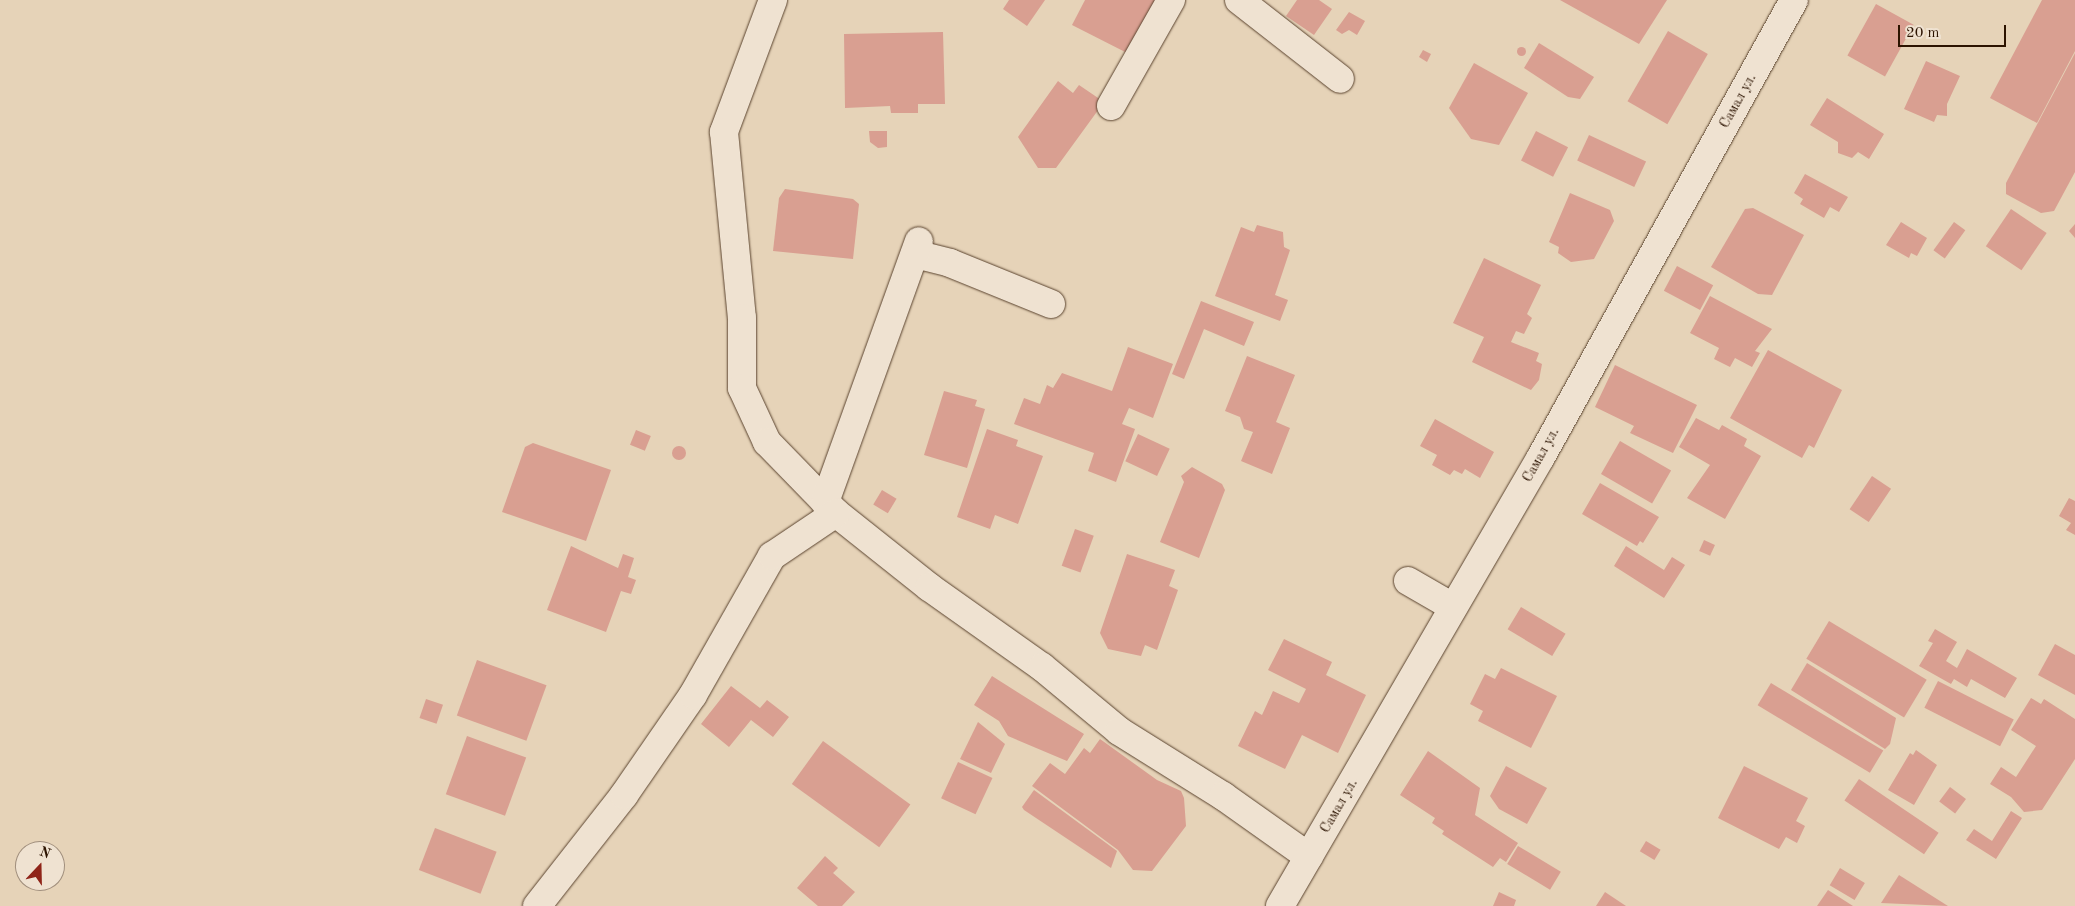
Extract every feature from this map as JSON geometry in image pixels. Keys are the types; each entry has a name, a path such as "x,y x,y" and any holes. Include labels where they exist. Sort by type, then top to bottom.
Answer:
{"street":[{"path":"773,0 724,132 742,318 742,388 767,442 831,507 929,587 1042,667 1118,731 1223,796 1310,857"},
{"path":"1111,106 1171,0"},
{"path":"1239,0 1340,80"},
{"name":"Самал ул.","path":"1280,906 1541,457 1794,0"},
{"path":"537,906 624,795 693,695 772,556 831,507 917,248 1051,304"},
{"path":"1408,581 1453,608"}],"building":[{"path":"1009,0 1045,0 1027,26 1003,9"},
{"path":"1085,0 1163,0 1133,56 1072,25"},
{"path":"1297,0 1319,0 1332,9 1314,35 1286,16"},
{"path":"1560,0 1667,0 1639,44"},
{"path":"2042,0 2075,0 2075,51 2037,123 1990,98"},
{"path":"1876,4 1914,25 1885,76 1847,56"},
{"path":"1349,12 1365,21 1357,35 1349,30 1342,34 1336,30"},
{"path":"1668,31 1708,54 1667,124 1628,101"},
{"path":"943,32 945,104 918,104 918,113 891,113 890,106 845,108 844,34"},
{"path":"1539,43 1594,77 1580,99 1568,97 1524,68"},
{"path":"1521,46 1526,51 1521,56 1516,51"},
{"path":"1423,50 1431,54 1427,62 1419,57"},
{"path":"2075,53 2075,172 2054,211 2041,213 2006,194 2006,183"},
{"path":"1926,61 1960,76 1947,104 1947,116 1937,115 1934,122 1904,109"},
{"path":"1474,63 1528,93 1499,145 1471,139 1449,108"},
{"path":"1058,81 1073,93 1079,85 1104,102 1056,168 1038,168 1018,137"},
{"path":"1827,98 1884,134 1869,159 1858,152 1852,158 1838,153 1838,142 1810,125"},
{"path":"869,131 887,131 887,147 878,148 870,142"},
{"path":"1536,131 1568,147 1553,177 1521,160"},
{"path":"1589,135 1646,162 1634,187 1577,160"},
{"path":"1805,174 1848,197 1839,212 1830,207 1824,218 1800,204 1803,199 1794,193"},
{"path":"785,189 853,199 859,204 853,259 773,251 779,198"},
{"path":"1570,193 1610,210 1614,221 1594,259 1571,262 1558,253 1559,247 1549,242"},
{"path":"1753,208 1804,235 1772,295 1758,294 1711,267 1745,209"},
{"path":"2011,209 2047,233 2021,270 1986,246"},
{"path":"1901,222 1927,238 1917,256 1911,253 1909,258 1886,245"},
{"path":"1954,222 1965,230 1945,259 1933,250"},
{"path":"2075,224 2075,238 2069,231"},
{"path":"1257,225 1283,232 1284,247 1290,250 1275,295 1288,300 1280,321 1215,296 1241,227 1254,232"},
{"path":"1484,258 1541,285 1527,314 1532,318 1524,334 1516,331 1511,342 1539,353 1536,361 1542,364 1539,380 1531,390 1472,362 1484,337 1453,323"},
{"path":"1677,266 1713,285 1700,310 1664,291"},
{"path":"1710,296 1772,329 1755,351 1760,353 1752,367 1735,358 1730,367 1714,359 1719,348 1690,333"},
{"path":"1201,301 1254,322 1244,346 1204,329 1184,379 1172,374"},
{"path":"1128,347 1173,364 1153,418 1129,408 1122,424 1135,429 1116,482 1088,471 1094,453 1014,424 1024,398 1040,404 1047,385 1053,388 1062,373 1112,391"},
{"path":"1768,350 1842,390 1814,448 1809,445 1802,458 1730,418"},
{"path":"1247,356 1295,375 1276,422 1290,428 1272,474 1241,461 1253,432 1244,429 1240,417 1225,411"},
{"path":"1615,365 1697,405 1673,453 1630,433 1634,426 1595,407"},
{"path":"944,391 977,400 975,406 985,409 967,468 924,455"},
{"path":"1696,418 1719,430 1722,425 1747,439 1744,446 1761,456 1725,519 1687,498 1710,465 1679,447"},
{"path":"1435,419 1494,452 1480,478 1465,469 1462,474 1454,470 1450,475 1432,465 1437,455 1420,446"},
{"path":"987,429 1018,440 1016,446 1043,456 1018,524 995,515 990,529 957,517"},
{"path":"636,430 651,436 645,451 630,445"},
{"path":"1138,434 1170,449 1157,476 1125,461"},
{"path":"1620,441 1671,470 1652,503 1601,474"},
{"path":"533,443 611,470 586,541 502,512 525,447"},
{"path":"679,446 684,448 686,453 684,458 679,460 674,458 672,453 674,448"},
{"path":"1192,467 1222,484 1225,490 1199,558 1160,542 1184,482 1181,476"},
{"path":"1872,476 1891,489 1869,522 1850,509"},
{"path":"1600,483 1659,517 1643,543 1640,541 1637,546 1582,514"},
{"path":"882,490 897,499 888,513 873,505"},
{"path":"2069,498 2075,501 2075,535 2066,530 2071,523 2059,516"},
{"path":"1075,529 1094,536 1080,572 1062,566"},
{"path":"1704,540 1715,545 1710,556 1699,551"},
{"path":"571,546 618,568 623,554 634,558 628,577 636,580 631,594 621,591 606,632 547,610"},
{"path":"1626,546 1664,570 1672,557 1685,565 1664,598 1614,566"},
{"path":"1127,554 1175,570 1169,586 1178,590 1157,650 1145,645 1141,656 1108,649 1100,633"},
{"path":"1521,607 1566,634 1552,656 1508,629"},
{"path":"1829,621 1927,680 1904,717 1806,659"},
{"path":"1935,629 1957,642 1946,661 1957,668 1967,649 2017,678 2005,698 1971,679 1967,687 1954,679 1951,684 1919,666 1933,643 1928,641"},
{"path":"1284,639 1332,662 1326,675 1366,695 1338,753 1302,735 1285,769 1238,746 1255,711 1262,715 1273,691 1299,703 1306,689 1268,670"},
{"path":"2055,644 2075,655 2075,695 2038,675"},
{"path":"477,660 547,685 526,741 457,715"},
{"path":"1807,663 1896,718 1890,744 1885,749 1791,690"},
{"path":"1501,668 1557,696 1531,748 1478,721 1483,711 1470,704 1485,674 1495,679"},
{"path":"992,676 1084,734 1067,761 1008,736 999,721 974,705"},
{"path":"1938,681 2014,720 2000,746 1924,708"},
{"path":"1771,683 1883,750 1870,773 1758,705"},
{"path":"731,686 760,708 767,700 789,717 773,737 751,720 729,747 701,724"},
{"path":"2031,698 2041,704 2044,699 2075,719 2075,759 2042,810 2024,812 2011,797 1990,784 2001,767 2016,777 2036,746 2011,730"},
{"path":"426,699 443,705 437,724 419,718"},
{"path":"978,722 1005,744 991,773 960,759"},
{"path":"467,736 526,758 505,816 446,794"},
{"path":"1100,739 1157,780 1181,791 1184,798 1186,826 1152,871 1133,870 1118,850 1032,786 1050,763 1065,774 1084,748 1090,753"},
{"path":"823,741 910,804 879,847 792,784"},
{"path":"1916,750 1937,765 1914,805 1888,790 1910,753 1913,755"},
{"path":"1428,751 1480,788 1475,815 1518,843 1506,862 1500,858 1493,867 1442,834 1444,831 1432,823 1435,818 1400,795"},
{"path":"958,762 992,778 976,814 941,798"},
{"path":"1506,766 1547,788 1527,824 1499,809 1490,796"},
{"path":"1744,766 1808,798 1796,821 1805,826 1797,843 1786,837 1779,849 1718,818"},
{"path":"1859,779 1939,833 1924,854 1844,801"},
{"path":"1950,787 1966,799 1955,813 1939,801"},
{"path":"1034,790 1117,851 1111,868 1024,810 1022,807"},
{"path":"2011,811 2022,818 1996,859 1966,840 1974,829 1992,841"},
{"path":"435,828 497,852 480,894 419,870"},
{"path":"1646,841 1661,850 1654,860 1640,851"},
{"path":"1518,846 1561,872 1550,890 1507,864"},
{"path":"825,856 838,868 833,873 855,892 842,906 818,906 797,888"},
{"path":"1840,868 1865,883 1855,900 1830,885"},
{"path":"1899,875 1948,906 1881,903"},
{"path":"1828,890 1853,906 1817,906"},
{"path":"1499,892 1516,900 1514,906 1493,906"},
{"path":"1605,892 1626,906 1596,906"}]}
